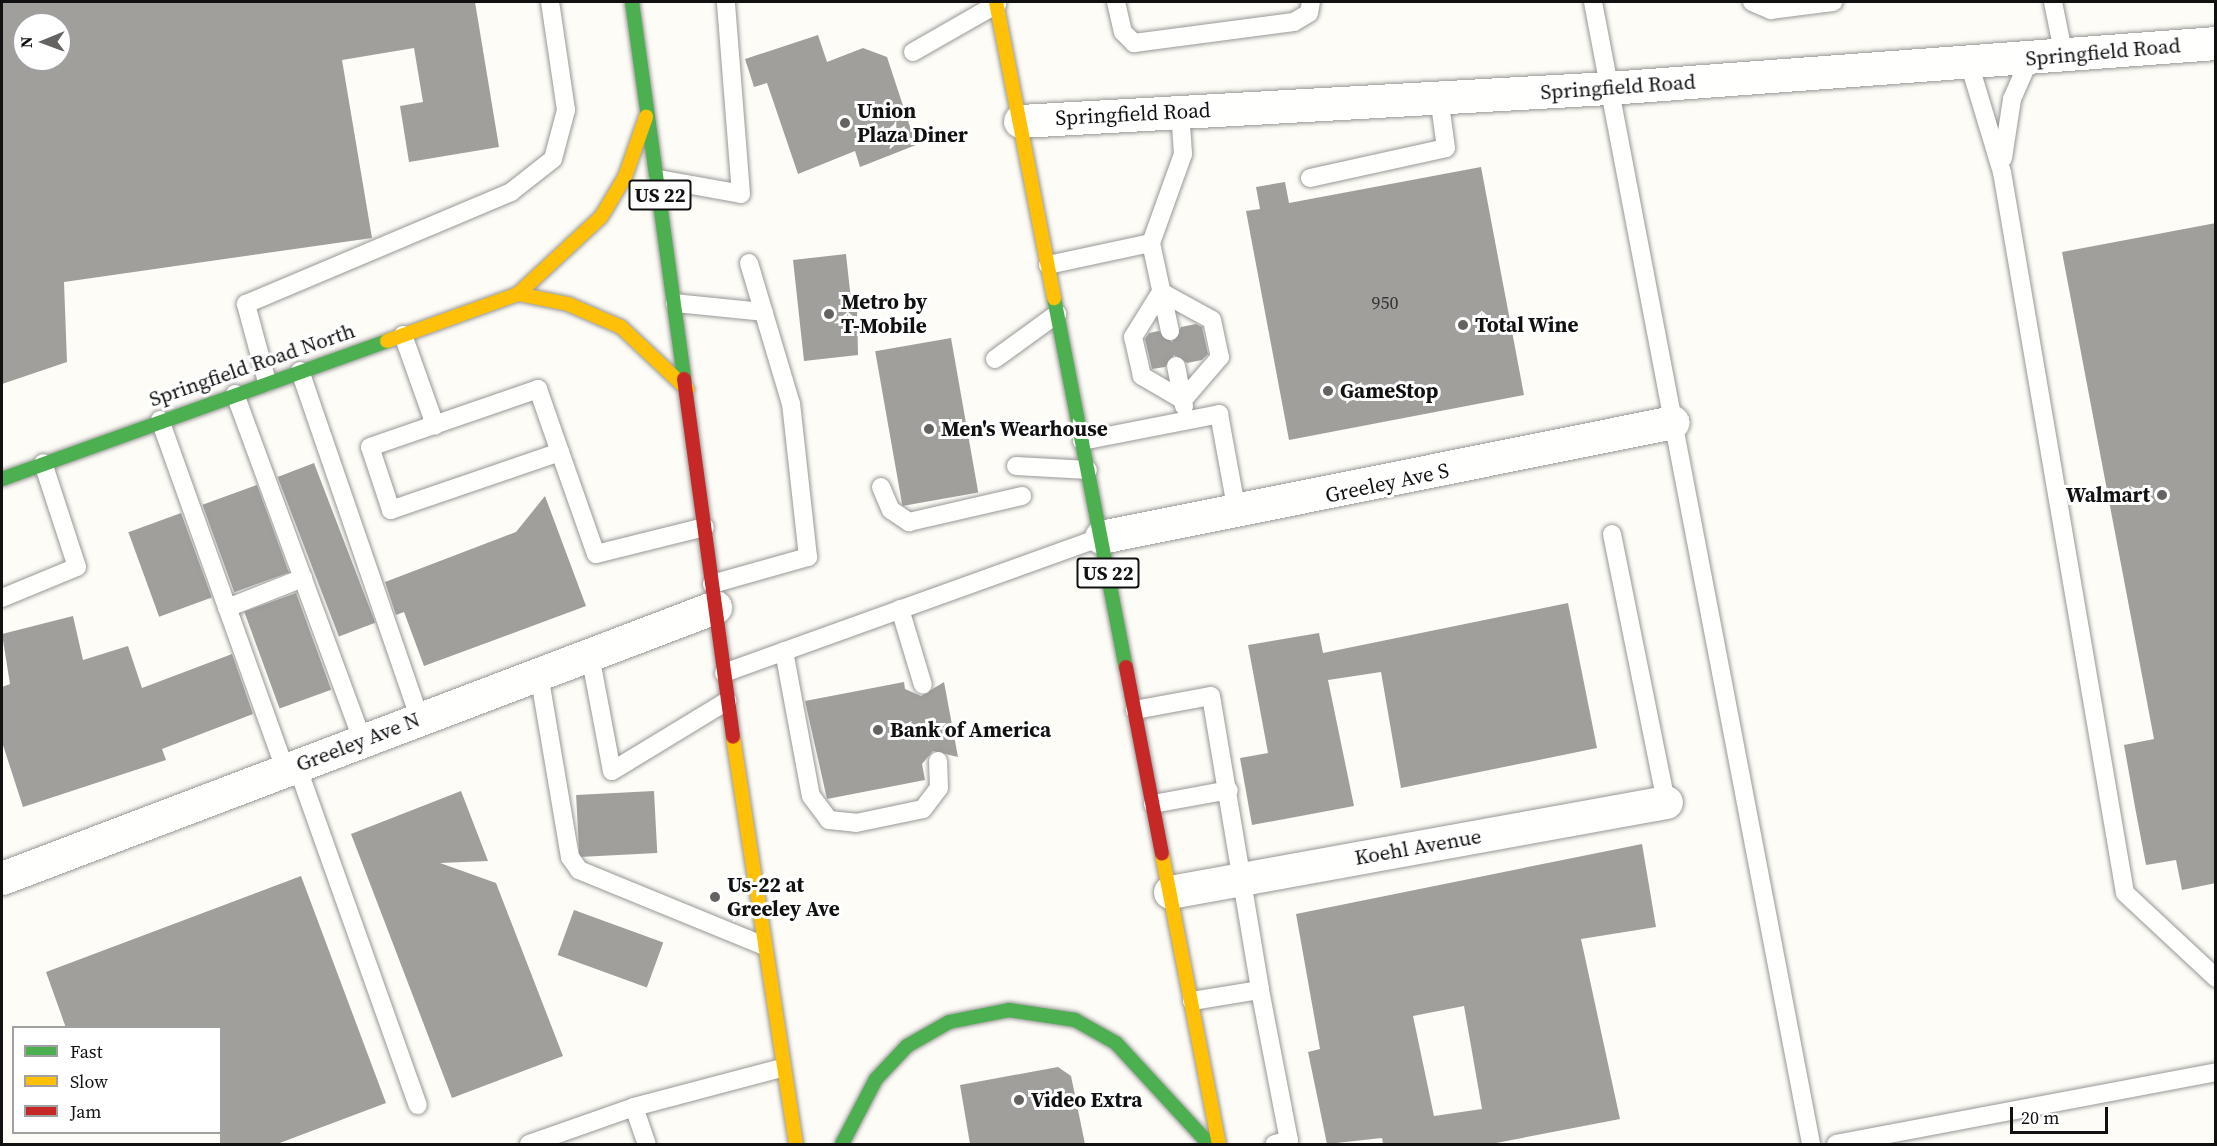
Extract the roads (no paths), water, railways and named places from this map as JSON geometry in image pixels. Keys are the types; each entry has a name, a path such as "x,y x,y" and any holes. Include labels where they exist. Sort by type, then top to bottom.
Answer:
{"main road":[{"name":"US 22","path":"632,2 649,110 762,945 796,1144"},
{"name":"US 22","path":"996,3 1219,1144"},
{"path":"518,294 601,217 625,177 649,110"},
{"name":"Springfield Road North","path":"2,478 518,294"},
{"path":"518,294 568,304 621,327 687,388"},
{"path":"842,1144 876,1079 907,1046 949,1022 1009,1010 1075,1020 1116,1043 1209,1144"}],"street":[{"name":"Springfield Road","path":"1020,121 1609,88 2216,43"},
{"name":"Greeley Ave S","path":"1101,537 1238,512 1673,422"},
{"name":"Greeley Ave N","path":"2,878 590,655 714,595"},
{"name":"Koehl Avenue","path":"1170,892 1666,802"}],"lane":[{"path":"267,382 246,304 511,192 553,159 566,110 550,2"},
{"path":"657,179 741,194 726,2"},
{"path":"1116,2 1123,32 1134,43 1294,22 1309,13 1311,2"},
{"path":"1593,2 1811,1144"},
{"path":"1752,2 1771,10 1833,2"},
{"path":"2053,2 2064,56"},
{"path":"913,52 996,3"},
{"path":"2002,172 2012,99 2030,58"},
{"path":"1970,63 2002,172 2125,893 2216,978"},
{"path":"1310,178 1446,148 1439,97"},
{"path":"1170,330 1151,243 1183,154 1180,111"},
{"path":"1048,265 1151,243"},
{"path":"714,595 808,557 791,404 749,263"},
{"path":"1161,292 1133,337 1142,376 1183,400"},
{"path":"1161,292 1212,320 1220,357 1183,400"},
{"path":"675,303 764,312"},
{"path":"995,359 1058,314"},
{"path":"403,335 435,425"},
{"path":"1176,366 1186,420"},
{"path":"300,371 420,719"},
{"path":"560,452 391,510 370,447 538,390 560,452 596,554 705,527"},
{"path":"235,394 363,741"},
{"path":"1082,441 1219,414 1238,512"},
{"path":"160,420 227,608 291,768 418,1105"},
{"path":"2,598 77,567 43,463"},
{"path":"1016,466 1088,470"},
{"path":"881,487 891,510 909,522 1022,496"},
{"path":"1612,534 1666,802"},
{"path":"724,673 1101,537"},
{"path":"227,608 303,578"},
{"path":"900,609 923,686"},
{"path":"784,651 811,796 829,820 856,823 923,809 939,788 938,761"},
{"path":"590,655 612,771 728,701"},
{"path":"539,674 570,856 579,870 762,945"},
{"path":"1135,710 1211,696 1245,878 1260,990 1285,1143"},
{"path":"1153,804 1229,790"},
{"path":"1192,1001 1260,990"},
{"path":"529,1144 633,1107 782,1068"},
{"path":"1836,1144 2216,1072"},
{"path":"633,1107 647,1144"}],"place":[{"name":"Union Plaza Diner","path":"845,123"},
{"name":"Metro by T-Mobile","path":"829,314"},
{"name":"Total Wine","path":"1463,325"},
{"name":"GameStop","path":"1328,391"},
{"name":"Men's Wearhouse","path":"929,429"},
{"name":"Walmart","path":"2162,495"},
{"name":"Bank of America","path":"878,730"},
{"name":"Us-22 at Greeley Ave","path":"715,897"},
{"name":"Video Extra","path":"1019,1100"}]}
